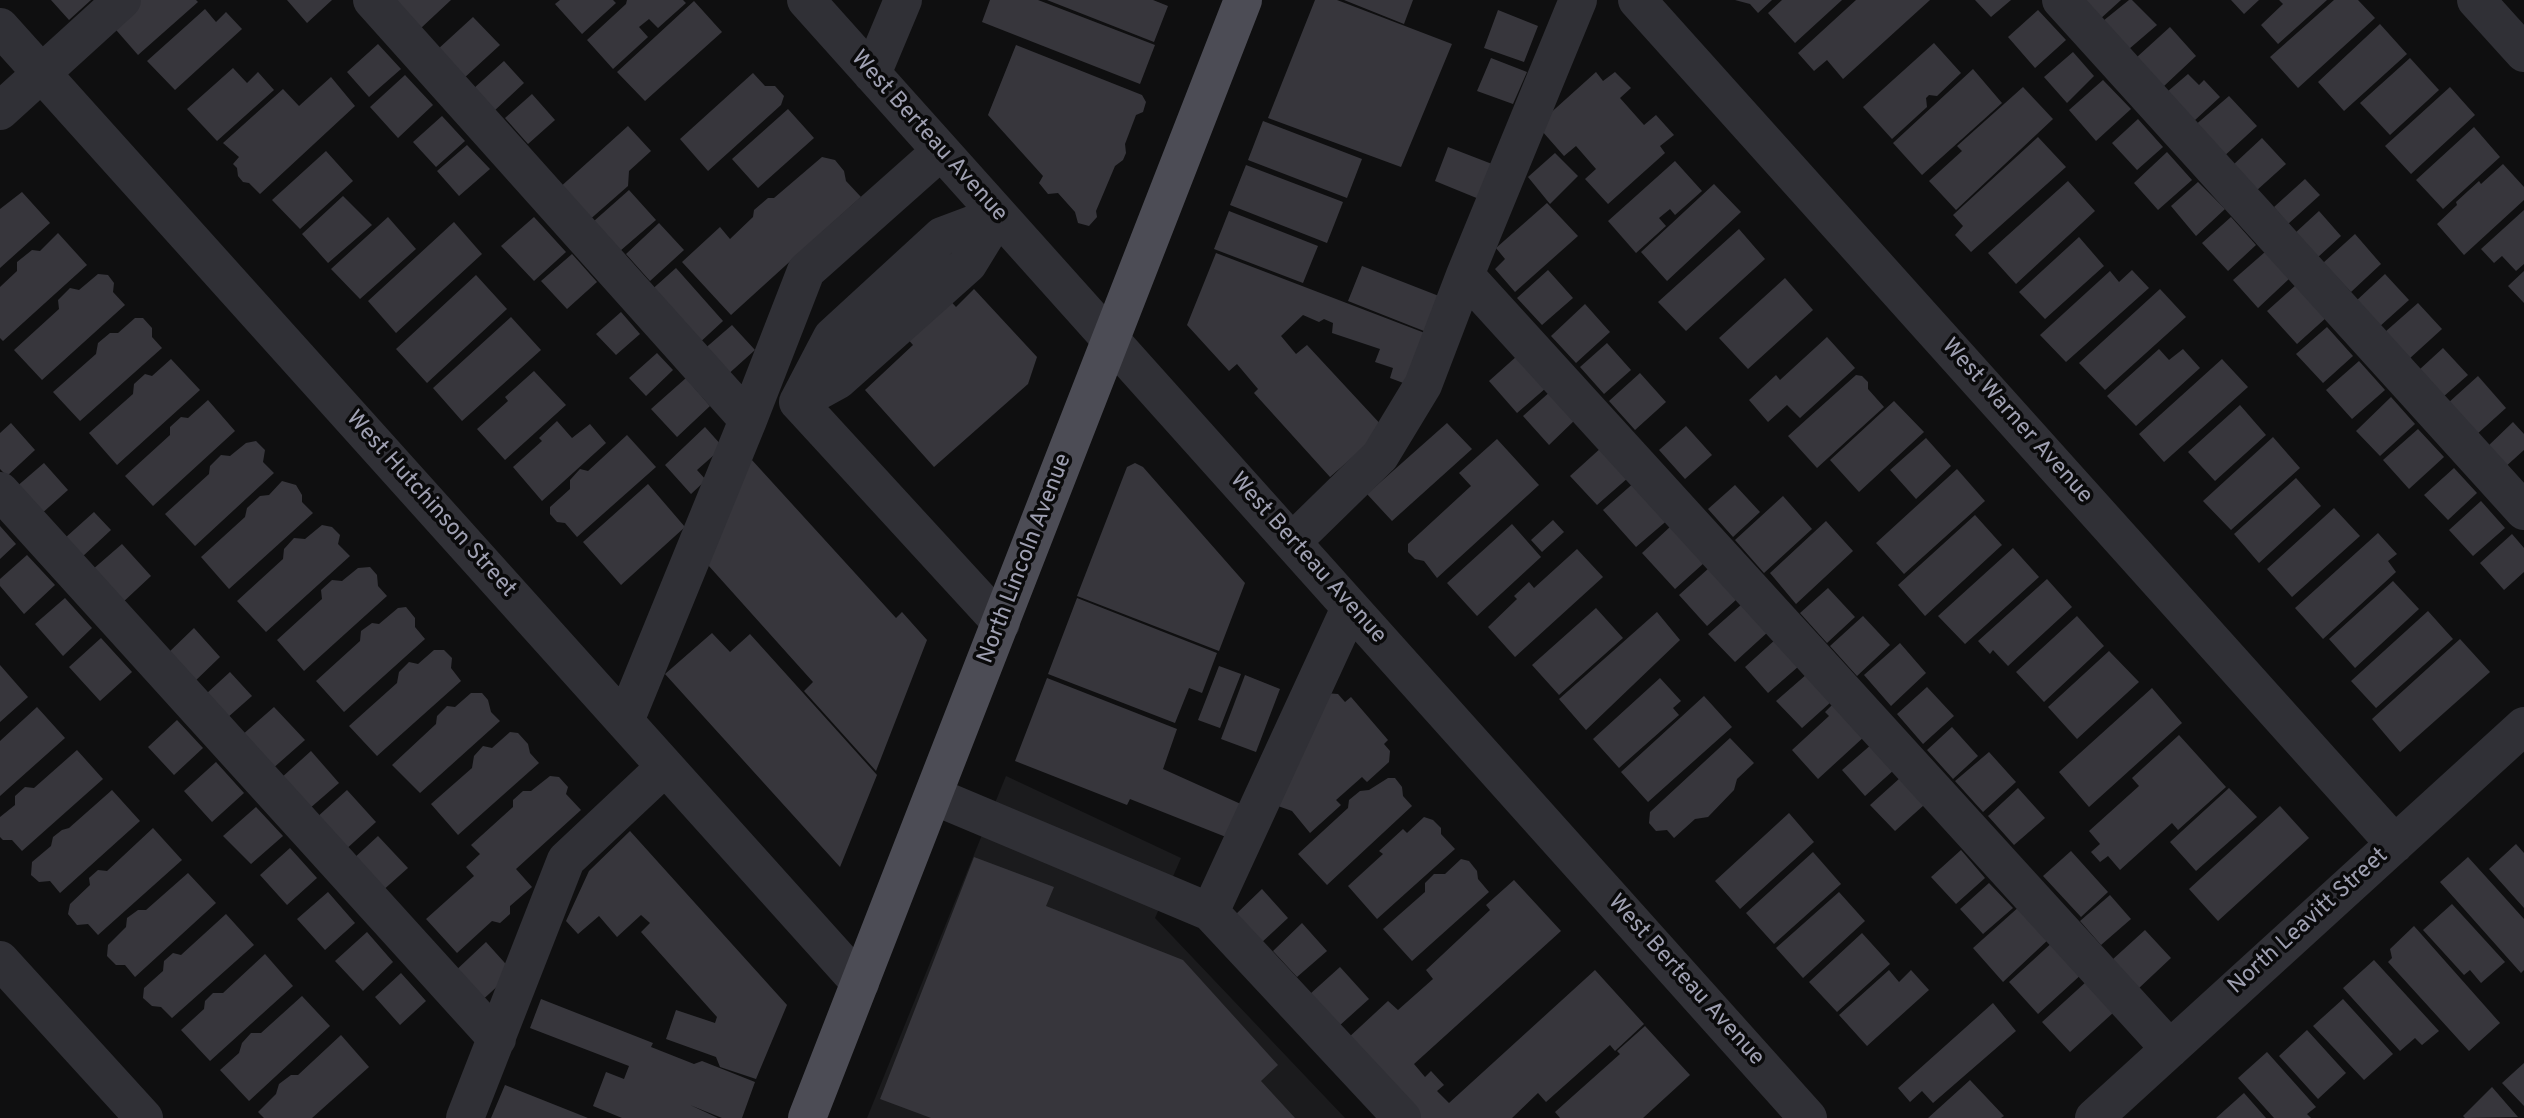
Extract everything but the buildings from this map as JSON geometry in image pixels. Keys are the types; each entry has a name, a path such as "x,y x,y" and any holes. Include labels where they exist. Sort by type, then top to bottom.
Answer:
{"main road":[{"name":"North Lincoln Avenue","path":"807,1118 1243,0"}],"street":[{"path":"0,111 122,0"},
{"path":"372,0 748,420"},
{"name":"West Berteau Avenue","path":"806,0 1808,1118"},
{"path":"872,74 903,0"},
{"path":"1292,542 1380,456 1423,384 1578,0"},
{"name":"West Warner Avenue","path":"1637,0 2395,844"},
{"path":"2061,0 2524,511"},
{"path":"2476,0 2524,53"},
{"name":"West Hutchinson Street","path":"0,27 860,983"},
{"path":"625,722 806,271 941,151"},
{"path":"998,215 968,264 838,380 798,402 1001,623"},
{"path":"1465,275 2169,1049"},
{"path":"0,491 497,1039"},
{"path":"1210,912 1350,608"},
{"name":"North Leavitt Street","path":"2094,1118 2524,726"},
{"path":"466,1118 566,860 665,767"},
{"path":"934,796 1210,912 1402,1118"},
{"path":"0,960 144,1118"}],"shaded area":[{"path":"1006,776 1181,858 1155,918 1345,1118 867,1118"}]}
